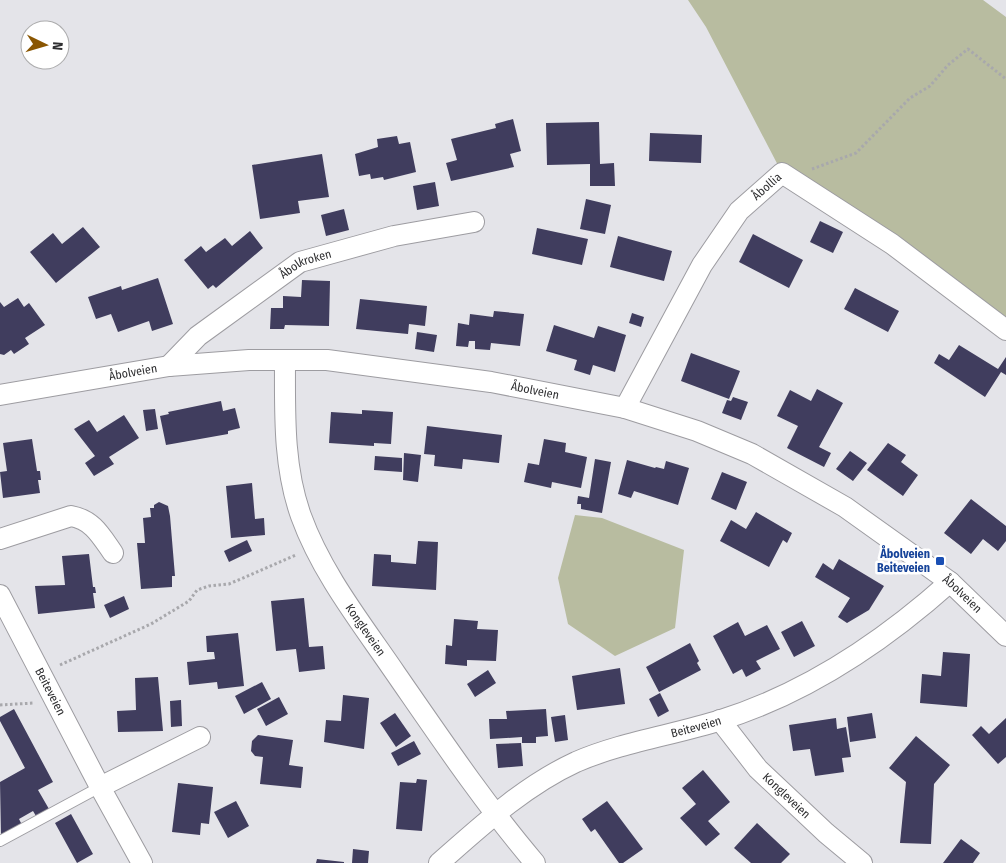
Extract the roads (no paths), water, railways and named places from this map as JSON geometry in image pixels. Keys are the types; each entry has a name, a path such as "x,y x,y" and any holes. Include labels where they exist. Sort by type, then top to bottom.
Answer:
{"street":[{"name":"Åbollia","path":"626,408 702,265 739,212 782,173 892,244 1006,330"},
{"name":"Åbolkroken","path":"170,366 198,336 300,262 394,236 474,222"},
{"name":"Åbolveien","path":"0,395 170,366 248,360 327,360 491,382 626,408 697,431 752,454 845,507 950,582 1006,636"},
{"name":"Kongleveien","path":"285,360 286,443 291,479 301,516 313,545 348,606 494,815 535,863"},
{"path":"0,539 71,516 83,518 95,527 113,553"},
{"name":"Beiteveien","path":"439,863 494,815 547,778 576,762 769,704 844,661 914,614 950,582"},
{"name":"Beiteveien","path":"0,595 100,788 142,863"},
{"name":"Kongleveien","path":"720,720 758,769 826,833 862,863"},
{"path":"100,788 200,737"}],"lane":[{"path":"0,841 100,788"}],"place":[{"name":"Åbolveien Beiteveien","path":"940,561"}]}
